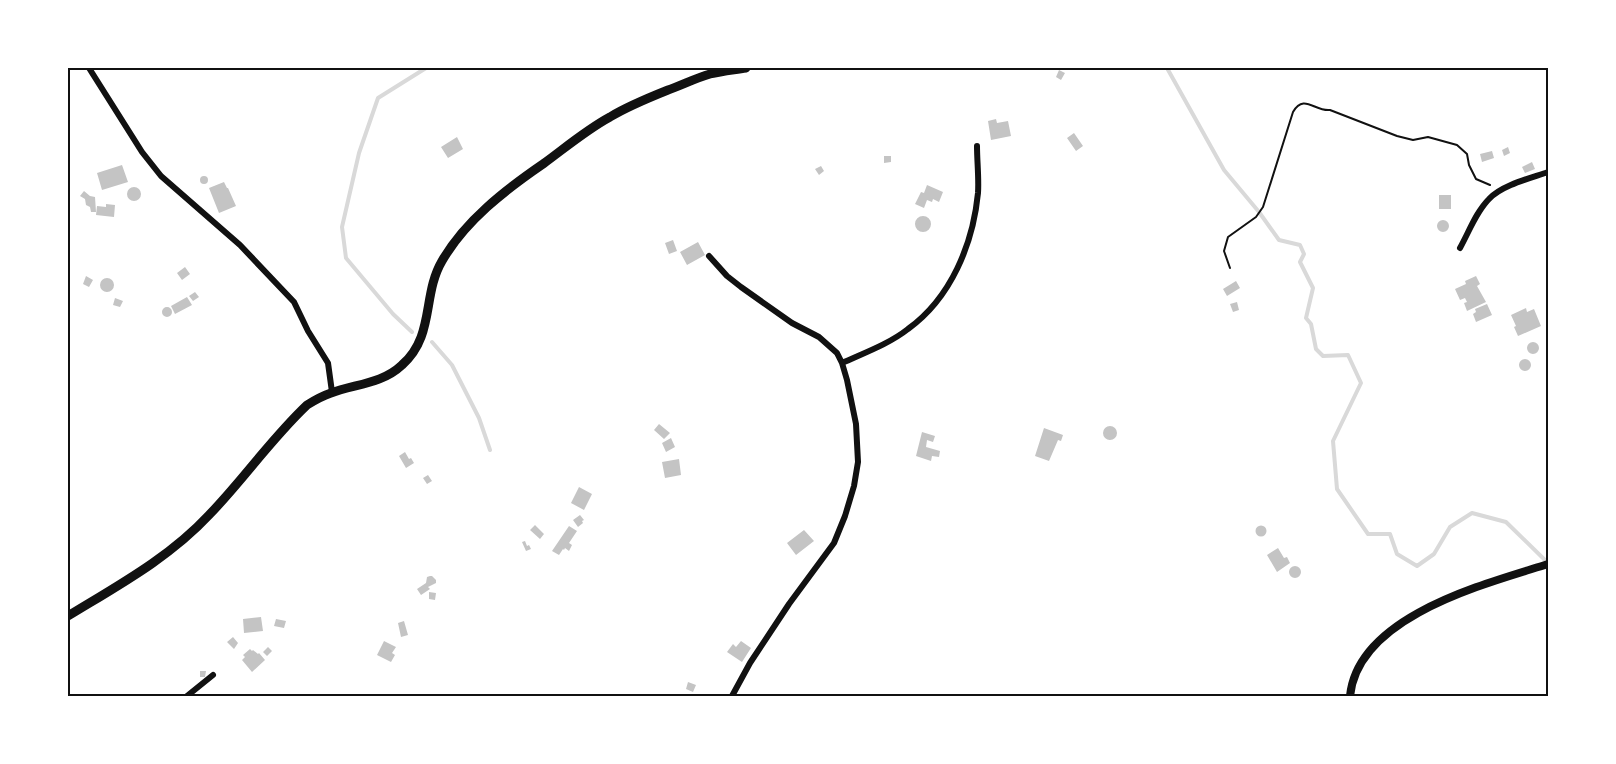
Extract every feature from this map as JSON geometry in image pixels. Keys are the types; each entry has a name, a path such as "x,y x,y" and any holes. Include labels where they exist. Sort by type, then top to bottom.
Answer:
{"main road":[{"path":"68,616 149,567 174,548 209,516 299,412 318,398 374,381 402,366 416,350 422,335 428,316 431,287 437,269 448,249 468,225 514,184 609,117 646,99 710,74 746,68"}],"street":[{"path":"89,68 142,152 161,177 240,245 294,302 308,331 328,363 332,392"},
{"path":"842,363 909,329 922,317 952,278 964,252 974,216 978,190 977,146"},
{"path":"1460,248 1489,198 1498,192 1548,172"},
{"path":"709,256 727,276 766,306 828,344 837,353 849,386 856,424 858,462 845,516 834,543 789,604 750,663 732,696"},
{"path":"1350,696 1355,675 1366,656 1375,645 1405,620 1432,604 1548,564"},
{"path":"187,696 213,675"}],"path":[{"path":"1230,268 1224,250 1228,237 1256,217 1263,207 1293,112 1297,105 1304,103 1315,105 1324,111 1330,110 1397,136 1413,140 1428,137 1457,146 1467,154 1469,165 1476,179 1488,184 1498,192"}],"building":[{"path":"1059,70 1065,73 1061,80 1056,77"},
{"path":"996,119 997,123 1008,121 1011,136 991,140 988,121"},
{"path":"1074,133 1083,146 1076,151 1067,138"},
{"path":"457,137 463,149 448,158 441,147"},
{"path":"1508,147 1510,153 1504,156 1502,150"},
{"path":"1492,151 1494,158 1482,162 1480,154"},
{"path":"884,156 891,156 891,162 884,163"},
{"path":"1532,162 1535,169 1525,173 1522,167"},
{"path":"122,165 128,182 102,190 97,173"},
{"path":"821,166 824,171 819,175 815,169"},
{"path":"204,176 208,180 204,184 200,180"},
{"path":"224,182 236,206 219,213 209,188"},
{"path":"927,185 943,192 939,202 933,199 932,202 927,200 924,208 915,204"},
{"path":"134,187 139,189 141,194 139,199 134,201 129,199 127,194 129,189"},
{"path":"84,191 95,197 96,212 91,212 85,199 80,196"},
{"path":"1439,195 1451,195 1451,209 1439,209"},
{"path":"106,204 115,205 114,217 96,215 97,206 106,207"},
{"path":"923,216 931,224 923,232 915,224"},
{"path":"1445,220 1448,221 1448,231 1441,232 1438,231 1437,224 1438,221"},
{"path":"673,240 677,251 669,254 665,243"},
{"path":"698,242 705,255 687,265 680,252"},
{"path":"185,267 190,274 182,280 177,273"},
{"path":"86,276 93,280 89,287 83,284"},
{"path":"1476,276 1480,284 1477,286 1486,302 1467,311 1465,298 1460,300 1455,289"},
{"path":"107,278 112,280 114,285 112,290 107,292 102,290 100,285 102,280"},
{"path":"1236,281 1240,288 1227,296 1223,289"},
{"path":"195,292 199,297 193,301 189,296"},
{"path":"187,297 192,305 175,314 171,306"},
{"path":"115,298 123,301 120,307 113,305"},
{"path":"1237,302 1239,310 1233,312 1230,304"},
{"path":"1487,304 1492,315 1476,322 1473,314 1476,312 1475,309"},
{"path":"167,307 172,312 167,317 162,312"},
{"path":"1526,308 1527,312 1534,309 1541,326 1518,336 1511,315"},
{"path":"1535,342 1539,348 1535,354 1531,354 1527,346"},
{"path":"1527,359 1531,365 1527,371 1523,371 1519,363"},
{"path":"659,424 670,433 664,439 654,430"},
{"path":"1107,426 1113,426 1117,433 1113,440 1107,440 1103,436 1103,430"},
{"path":"1044,428 1063,435 1061,441 1058,440 1049,461 1035,456"},
{"path":"922,432 935,436 933,442 927,440 926,447 940,451 939,457 932,456 931,461 916,456"},
{"path":"671,438 675,447 666,452 662,443"},
{"path":"405,452 414,463 406,468 399,456"},
{"path":"679,459 681,475 665,478 662,462"},
{"path":"428,475 432,481 427,484 423,478"},
{"path":"579,487 592,494 584,510 571,503"},
{"path":"580,515 584,520 578,527 573,520"},
{"path":"535,525 544,534 540,539 530,530"},
{"path":"1261,525 1267,531 1261,537 1255,531"},
{"path":"569,526 577,531 569,543 572,545 569,551 565,548 559,555 552,551"},
{"path":"804,530 814,541 796,555 787,543"},
{"path":"525,541 531,549 526,551 522,542"},
{"path":"1278,548 1290,563 1277,572 1267,555"},
{"path":"1295,566 1301,572 1295,578 1289,572"},
{"path":"432,576 436,583 428,587 430,589 421,595 417,589 426,583 427,577"},
{"path":"429,592 436,593 435,600 429,599"},
{"path":"261,617 263,631 244,633 243,619"},
{"path":"276,619 286,621 284,628 274,626"},
{"path":"404,621 408,635 401,637 398,623"},
{"path":"233,637 238,643 234,649 227,642"},
{"path":"384,641 396,647 392,653 395,655 391,662 377,655"},
{"path":"741,641 751,648 742,662 727,652 733,644 736,647"},
{"path":"268,647 272,651 267,656 263,652"},
{"path":"250,649 259,653 265,660 252,672 242,660 245,657 243,655"},
{"path":"200,671 206,671 205,677 200,677"},
{"path":"688,682 696,685 693,692 686,689"}],"waterway":[{"path":"412,332 393,314 346,258 342,227 359,153 378,98 426,68"},
{"path":"1167,68 1224,170 1279,240 1300,245 1304,254 1300,262 1313,288 1306,318 1311,324 1316,349 1323,356 1348,355 1361,383 1333,441 1337,489 1368,534 1390,534 1397,554 1417,566 1434,554 1450,527 1472,513 1506,522 1548,563"},
{"path":"432,342 452,365 479,418 490,450"}]}
